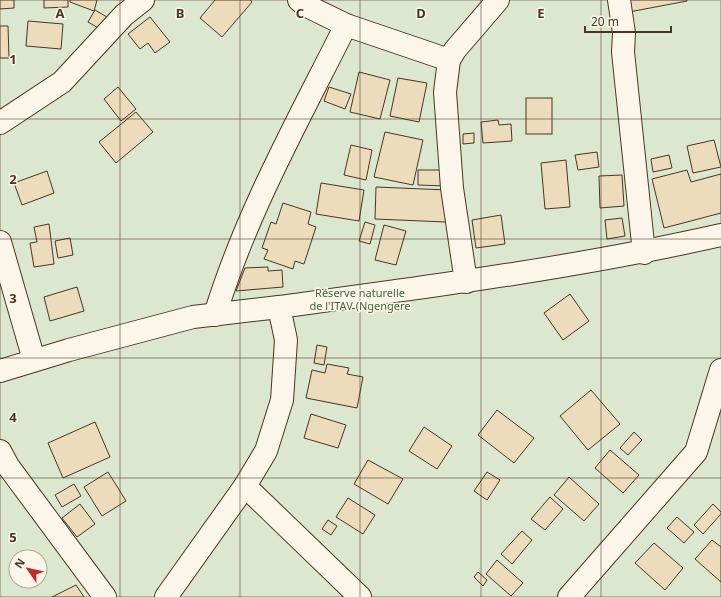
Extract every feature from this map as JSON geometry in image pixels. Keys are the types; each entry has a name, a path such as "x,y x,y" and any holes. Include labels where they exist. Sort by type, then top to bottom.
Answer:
{"street":[{"path":"0,123 62,82 124,15 143,0"},
{"path":"299,0 305,5 346,25 449,60"},
{"path":"466,282 452,188 445,92 449,60 455,50 498,0"},
{"path":"619,0 624,33 624,52 644,252"},
{"path":"215,315 228,270 272,171 346,25"},
{"path":"0,371 34,360 193,317 466,282 644,252 721,235"},
{"path":"0,242 34,360"},
{"path":"166,597 245,486 266,451 282,400 286,340 280,307"},
{"path":"569,597 696,452 721,370"},
{"path":"0,451 8,466 105,597"},
{"path":"245,486 360,597"}],"green space":[{"name":"Réserve naturelle de l'ITAV (Ngengere","path":"0,0 721,0 721,597 0,597"}],"building":[{"path":"0,0 14,0 14,8 0,9"},
{"path":"44,0 68,0 68,7 44,8"},
{"path":"70,0 97,0 94,11 70,2"},
{"path":"215,0 250,0 252,2 222,37 200,18"},
{"path":"627,0 687,0 687,1 629,12"},
{"path":"95,10 107,17 100,29 88,22"},
{"path":"150,17 170,42 155,53 148,43 140,49 128,34"},
{"path":"28,21 63,24 61,49 26,46"},
{"path":"0,26 8,26 9,58 0,58"},
{"path":"359,72 390,80 380,119 350,112"},
{"path":"398,78 427,83 419,122 390,116"},
{"path":"118,87 136,109 121,121 104,99"},
{"path":"329,87 351,94 345,109 324,101"},
{"path":"526,98 552,98 552,134 526,134"},
{"path":"136,112 153,132 116,163 99,142"},
{"path":"498,120 499,125 511,124 512,141 483,143 481,122"},
{"path":"385,132 423,140 413,185 374,177"},
{"path":"474,133 474,143 463,144 463,134"},
{"path":"714,140 721,167 693,173 687,146"},
{"path":"351,145 372,150 366,180 344,175"},
{"path":"597,152 599,167 578,170 575,155"},
{"path":"669,155 672,168 653,172 651,159"},
{"path":"566,160 570,207 545,209 541,163"},
{"path":"418,170 447,170 446,186 418,185"},
{"path":"687,170 691,182 721,174 721,213 664,228 652,179"},
{"path":"47,171 54,193 22,205 14,183"},
{"path":"622,175 624,206 600,208 599,176"},
{"path":"321,183 364,190 359,221 316,214"},
{"path":"376,187 447,190 446,222 375,219"},
{"path":"283,203 311,212 308,224 316,227 304,264 295,261 293,269 264,259 268,250 262,248 271,222 276,224"},
{"path":"501,215 505,244 476,248 472,220"},
{"path":"622,218 625,236 607,239 605,220"},
{"path":"365,222 375,225 370,244 359,241"},
{"path":"49,224 54,264 34,267 30,243 37,242 34,227"},
{"path":"384,225 406,231 396,265 375,260"},
{"path":"70,238 73,255 58,258 55,241"},
{"path":"268,267 268,271 282,270 283,287 236,291 245,268"},
{"path":"77,287 84,311 50,321 44,297"},
{"path":"570,294 589,321 563,340 544,313"},
{"path":"317,345 327,347 324,365 314,363"},
{"path":"327,364 349,368 347,374 363,377 357,408 306,398 312,370 325,373"},
{"path":"591,390 620,424 588,450 560,416"},
{"path":"497,410 534,438 514,463 478,435"},
{"path":"311,414 346,425 338,448 304,438"},
{"path":"95,422 110,457 63,478 48,443"},
{"path":"424,427 452,446 437,469 409,451"},
{"path":"634,432 642,440 628,455 620,448"},
{"path":"610,450 639,475 623,493 595,468"},
{"path":"368,460 403,479 388,504 354,484"},
{"path":"108,472 126,501 102,516 84,487"},
{"path":"487,472 500,480 487,500 474,491"},
{"path":"569,477 599,504 584,521 554,495"},
{"path":"74,484 81,496 62,507 55,495"},
{"path":"550,497 563,509 545,530 531,519"},
{"path":"348,498 375,515 363,534 336,517"},
{"path":"80,504 95,524 77,537 62,518"},
{"path":"713,504 721,512 721,514 703,534 694,525"},
{"path":"677,517 694,532 684,543 667,528"},
{"path":"328,520 337,526 331,535 322,529"},
{"path":"522,531 532,540 512,564 501,554"},
{"path":"712,540 721,547 721,582 695,559"},
{"path":"654,543 683,568 665,590 635,563"},
{"path":"497,560 523,583 511,596 486,574"},
{"path":"478,572 487,580 483,586 474,577"},
{"path":"76,585 84,597 52,597"}]}
